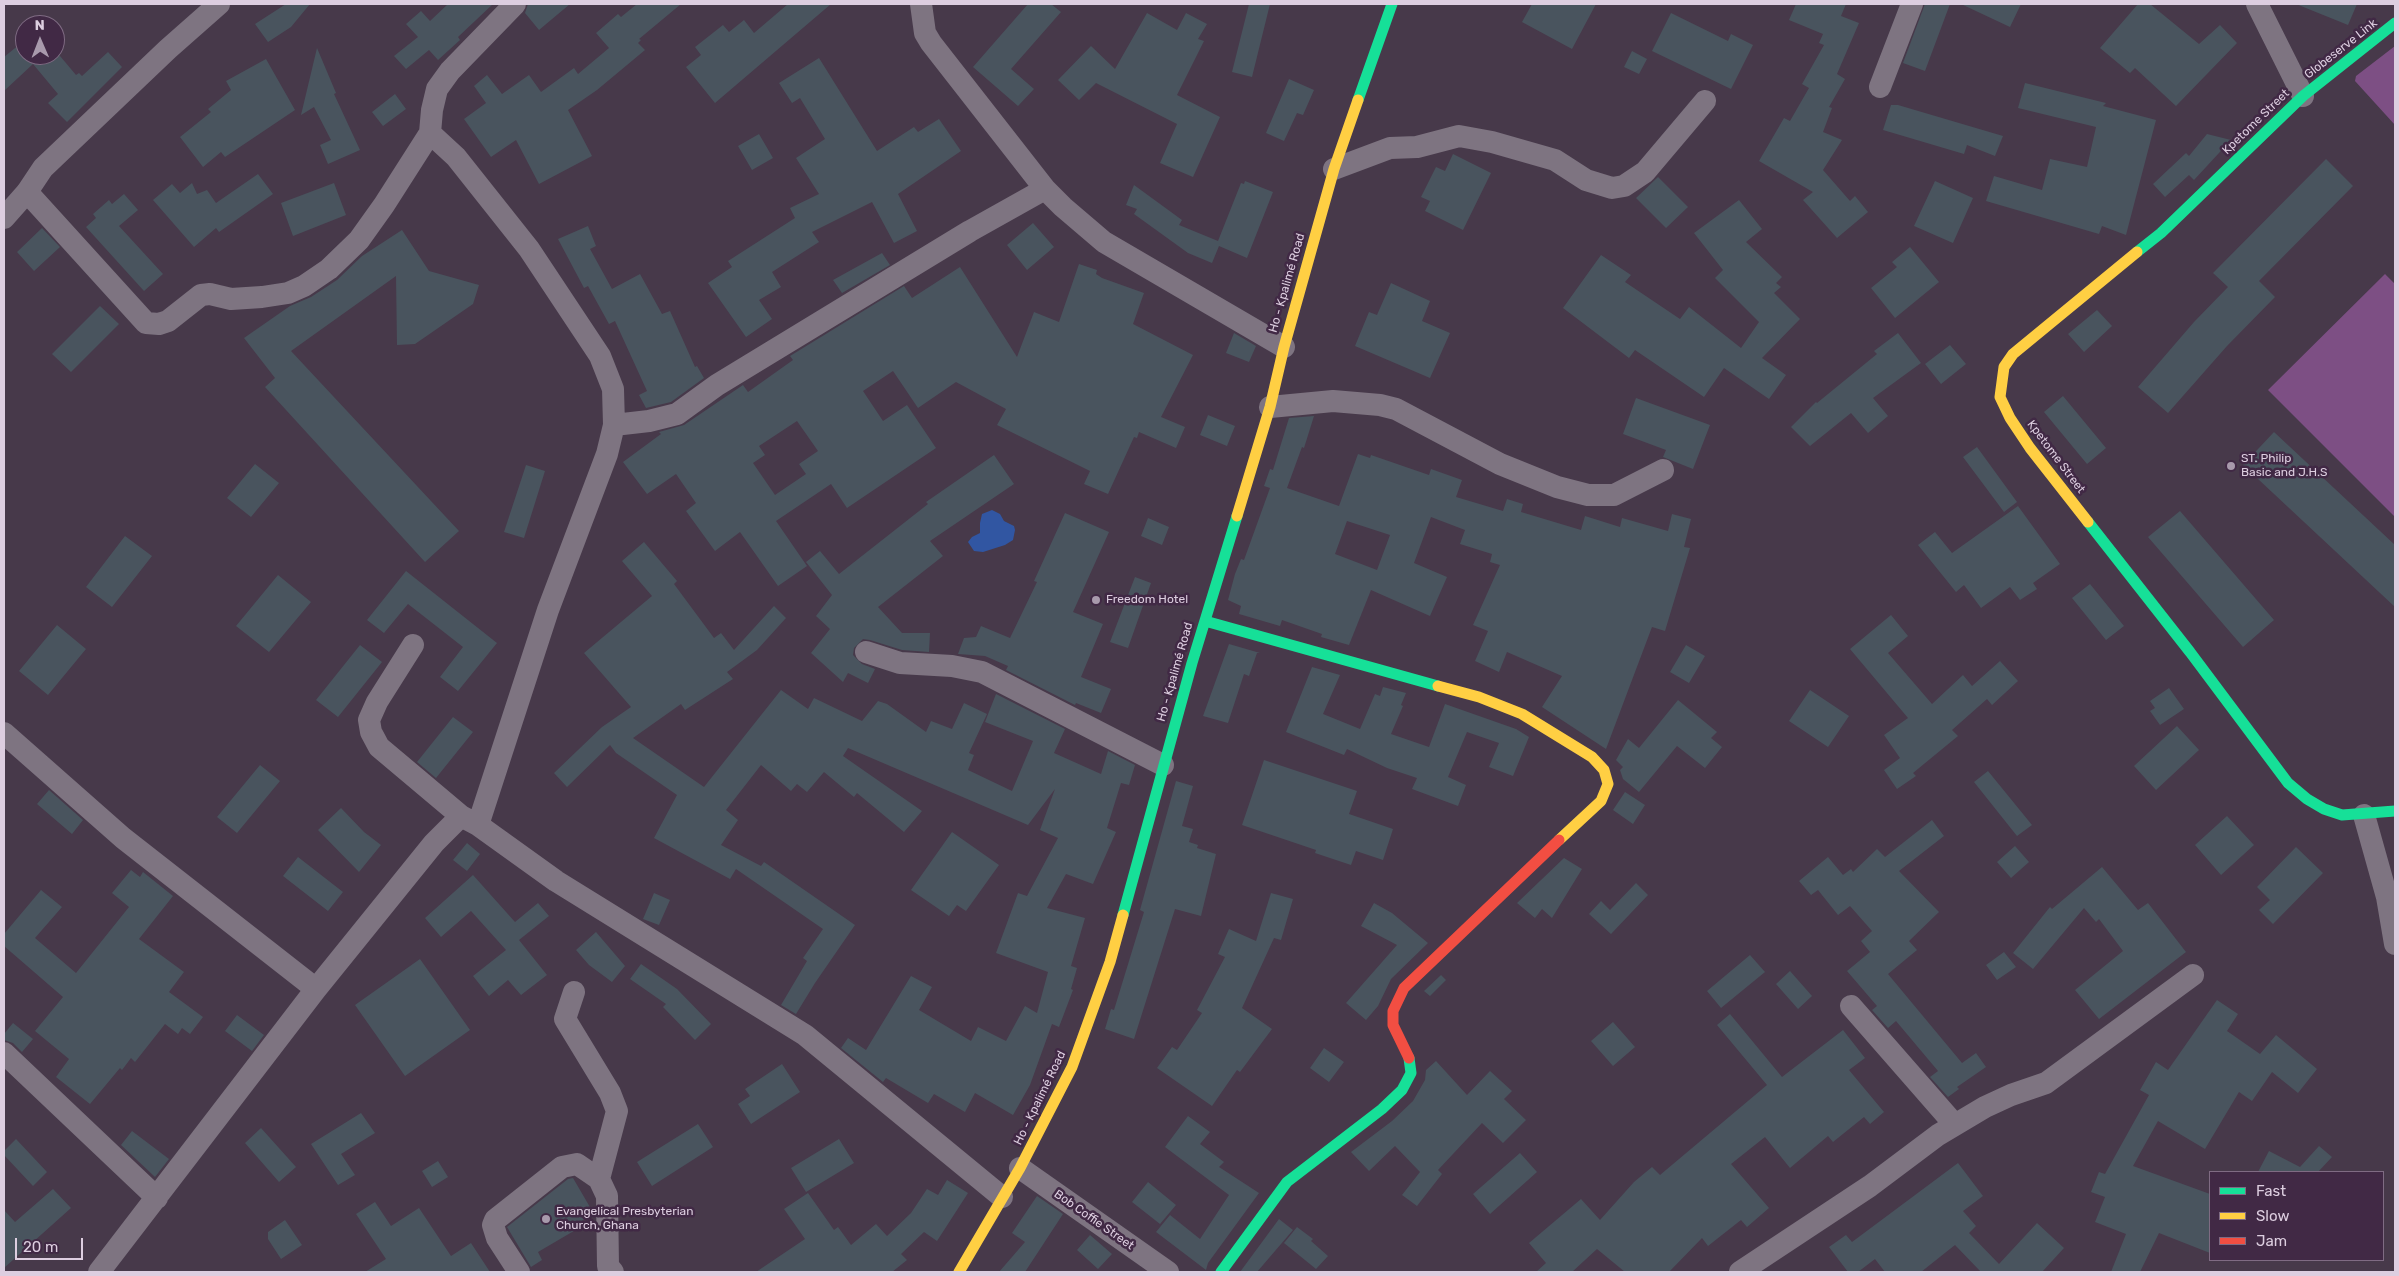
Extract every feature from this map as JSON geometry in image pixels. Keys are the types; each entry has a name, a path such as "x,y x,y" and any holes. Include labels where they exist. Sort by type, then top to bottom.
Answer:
{"street":[{"path":"4,218 27,192 43,168 168,49 219,4"},
{"path":"27,192 146,323 159,324 175,316 201,295 210,294 231,299 262,298 288,293 304,286 329,269 359,240 430,133 432,110 437,89 450,71 515,4"},
{"path":"921,4 925,33 931,43 1045,189 1104,242 1284,346"},
{"name":"Ho - Kpalimé Road","path":"959,1272 1020,1168 1072,1067 1107,971 1163,765 1270,407 1284,346 1334,169 1392,4"},
{"path":"1880,87 1912,4"},
{"path":"2257,4 2303,96"},
{"name":"Globeserve Link","path":"2303,96 2395,23"},
{"name":"Kpetome Street","path":"2303,96 2161,233 2013,354 2004,367 2000,397 2010,418 2030,448 2190,652 2288,783 2307,799 2324,809 2342,815 2364,815 2395,810"},
{"path":"1334,169 1390,148 1417,147 1459,136 1492,142 1555,160 1586,180 1612,188 1624,186 1645,172 1705,101"},
{"path":"99,1272 158,1198 316,988 434,843 469,820 607,454 614,425 613,389 600,356 529,249 456,157 430,133"},
{"path":"614,425 649,422 677,414 717,385 970,231 1045,189"},
{"path":"1270,407 1333,401 1380,405 1396,409 1500,464 1557,487 1588,495 1614,495 1663,470"},
{"path":"1205,621 1479,697 1522,714 1592,757 1604,770 1608,784 1601,801 1404,988 1398,997 1393,1025 1409,1059 1411,1072 1402,1090 1382,1109 1287,1182 1221,1272"},
{"path":"413,645 372,711 369,720 370,732 379,747 469,820 556,881 805,1034 1002,1197"},
{"path":"866,652 900,663 952,666 982,672 1163,765"},
{"path":"4,733 123,838 316,988"},
{"path":"2364,815 2387,897 2395,944"},
{"path":"1740,1272 1955,1125 2011,1095 2046,1083 2193,975"},
{"path":"574,992 565,1019 610,1093 617,1111 599,1179"},
{"path":"1852,1006 1955,1125"},
{"path":"4,1053 158,1198"},
{"path":"519,1272 497,1238 493,1224 495,1220 562,1166 577,1164 599,1179 607,1196 608,1266 613,1272"},
{"name":"Bob Coffie Street","path":"1020,1168 1168,1272"}],"shaded area":[{"path":"2395,46 2395,125 2355,81 2356,76"},
{"path":"2385,274 2395,284 2395,517 2268,390"}],"water":[{"path":"992,510 1000,514 1004,521 1014,526 1013,540 1005,545 983,552 974,551 968,542 972,537 980,533 982,514"}],"building":[{"path":"286,4 310,4 291,27 268,42 255,24"},
{"path":"448,4 493,4 458,37 460,40 438,60 429,50 406,69 394,56 418,37 406,24 421,11 430,21"},
{"path":"528,4 570,4 539,30 525,13"},
{"path":"637,4 681,4 639,39 641,40 638,43 645,50 597,90 568,110 592,156 539,184 516,140 491,157 464,119 486,103 474,86 487,75 502,94 529,75 541,92 574,68 578,74 609,48 596,33 618,14 621,17"},
{"path":"788,4 831,4 715,103 686,67 701,55 695,47 723,25 729,32 744,20 754,33"},
{"path":"1028,4 1051,4 1061,12 1011,69 1034,89 1018,106 973,67"},
{"path":"1249,4 1270,4 1252,77 1232,72"},
{"path":"1532,4 1596,4 1572,49 1522,22"},
{"path":"1796,4 1846,4 1841,16 1859,23 1837,74 1845,79 1829,107 1832,108 1823,132 1842,140 1823,170 1850,201 1855,196 1868,212 1837,238 1803,200 1813,192 1759,161 1784,118 1790,121 1809,88 1802,84 1824,45 1819,43 1823,34 1789,20"},
{"path":"1925,4 1950,4 1925,71 1903,63"},
{"path":"1961,4 2021,4 2010,27"},
{"path":"2138,4 2150,4 2199,44 2220,25 2237,43 2176,106 2135,68 2130,73 2100,48"},
{"path":"2296,4 2357,4 2348,25"},
{"path":"1147,13 1177,30 1186,13 1207,24 1198,39 1204,41 1177,95 1220,117 1193,177 1160,163 1177,124 1096,83 1079,100 1058,80 1091,46 1115,69"},
{"path":"1671,13 1728,41 1731,34 1753,45 1731,89 1652,51"},
{"path":"15,48 15,65 32,65 4,91 4,57"},
{"path":"317,48 336,93 334,94 360,150 328,164 320,145 331,140 314,107 301,115"},
{"path":"1632,51 1647,59 1639,74 1624,67"},
{"path":"108,52 122,67 67,122 48,103 58,94 34,65 65,65 65,62 76,75 79,73 82,76"},
{"path":"819,58 877,151 914,127 918,132 939,119 961,151 898,194 917,231 894,243 872,202 812,232 819,242 772,272 781,287 759,300 772,319 746,337 708,283 732,267 728,261 795,218 790,208 819,194 796,158 825,139 800,98 792,103 779,83"},
{"path":"266,59 295,110 225,157 221,152 203,167 180,137 211,112 208,109 231,90 226,81"},
{"path":"1289,79 1314,90 1303,115 1297,113 1284,141 1266,133"},
{"path":"2025,83 2106,103 2103,106 2156,120 2126,235 2102,226 2099,234 1986,201 1994,176 2042,190 2050,159 2087,167 2096,127 2018,108"},
{"path":"395,94 406,109 383,126 372,112"},
{"path":"1891,105 1898,105 2003,136 1995,156 1967,145 1964,154 1883,130"},
{"path":"759,134 773,158 752,170 738,146"},
{"path":"2207,134 2231,140 2194,180 2189,175 2165,197 2153,184 2186,153 2189,156"},
{"path":"1453,154 1491,173 1463,230 1425,211 1430,201 1421,197 1436,167 1445,171"},
{"path":"2326,159 2353,186 2259,281 2275,297 2227,346 2168,413 2138,387 2194,322 2228,287 2213,273"},
{"path":"258,174 273,194 219,232 216,228 194,247 153,200 172,184 180,193 192,183 197,194 207,190 216,203"},
{"path":"1658,177 1688,207 1666,228 1636,198"},
{"path":"1245,181 1273,192 1247,258 1219,246 1212,263 1188,253 1134,214 1137,209 1126,205 1134,185 1182,220 1179,225 1218,241 1241,183 1244,184"},
{"path":"1935,181 1973,198 1953,243 1914,226"},
{"path":"334,183 346,215 293,236 281,203"},
{"path":"124,194 138,210 119,226 163,274 144,291 86,227 96,218 93,214 109,200 112,204"},
{"path":"1739,200 1762,229 1746,242 1782,277 1776,283 1781,287 1774,293 1800,319 1762,358 1786,375 1769,399 1724,368 1704,397 1635,350 1629,358 1563,308 1601,255 1631,275 1625,282 1680,319 1689,307 1741,348 1759,322 1715,278 1723,270 1694,233"},
{"path":"1033,223 1054,247 1027,270 1007,245"},
{"path":"588,226 596,246 590,249 612,289 640,274 662,314 670,311 695,367 697,366 704,378 671,402 646,408 639,395 647,391 615,321 609,324 588,286 584,288 558,239"},
{"path":"42,228 60,247 34,271 17,252"},
{"path":"402,230 429,271 479,285 473,304 415,344 397,345 396,276 291,351 459,531 425,562 265,387 275,378 244,338 290,306 311,297 337,280 362,256"},
{"path":"1910,247 1939,282 1895,318 1871,288 1897,267 1892,262"},
{"path":"882,253 890,265 842,293 833,280"},
{"path":"1079,264 1097,270 1096,274 1102,278 1144,293 1133,324 1193,355 1161,417 1185,427 1176,448 1139,432 1137,438 1134,437 1108,494 1084,484 1090,471 997,425 1006,409 956,382 918,408 893,371 863,391 883,421 907,405 936,448 847,508 831,484 776,521 807,566 778,586 740,532 715,551 686,511 696,503 676,474 647,494 623,462 661,434 659,432 684,425 743,385 748,392 793,360 790,356 904,286 912,298 960,267 1017,357 1034,312 1059,322","holes":["797,421 818,451 799,464 806,474 775,495 753,463 765,455 759,446"]},
{"path":"1391,283 1430,301 1422,321 1450,333 1430,378 1355,346 1369,312 1377,315"},
{"path":"100,306 119,324 71,372 52,354"},
{"path":"2097,310 2112,326 2084,352 2068,334"},
{"path":"1234,333 1256,346 1249,362 1226,353"},
{"path":"1898,333 1921,363 1873,398 1888,416 1868,433 1851,413 1810,446 1791,427 1816,402 1877,354 1874,351"},
{"path":"1950,345 1966,364 1941,384 1925,364"},
{"path":"2063,396 2106,448 2087,464 2044,412"},
{"path":"1636,398 1710,425 1693,469 1663,457 1666,450 1623,434"},
{"path":"1208,415 1235,426 1227,446 1200,435"},
{"path":"1314,416 1304,448 1302,447 1287,488 1339,506 1358,454 1370,458 1371,455 1429,475 1431,469 1462,480 1456,497 1503,511 1507,499 1523,504 1521,512 1581,530 1585,516 1620,527 1622,518 1668,531 1672,514 1691,519 1684,547 1690,548 1665,631 1652,627 1606,749 1542,707 1562,676 1507,652 1499,672 1475,661 1488,631 1473,625 1500,565 1490,562 1492,554 1460,544 1465,530 1431,517 1414,563 1447,577 1430,616 1371,590 1349,645 1321,637 1322,634 1282,620 1280,626 1239,614 1241,606 1228,600 1235,574 1241,559 1244,560 1270,488 1264,486 1270,469 1273,470 1289,418","holes":["1347,521 1390,535 1377,570 1335,554"]},
{"path":"2274,432 2395,545 2395,607 2243,465"},
{"path":"1977,447 2017,502 2004,512 1963,457"},
{"path":"994,455 1014,484 930,541 943,556 878,607 902,633 930,633 929,652 902,650 863,639 854,648 853,655 862,664 875,669 868,683 848,673 843,682 811,653 830,629 816,616 832,595 806,562 820,551 839,574 928,504 926,502"},
{"path":"255,464 279,483 251,517 227,498"},
{"path":"526,465 545,471 524,538 504,532"},
{"path":"2018,506 2060,564 2033,583 2037,589 2020,600 2010,587 1981,608 1964,585 1956,592 1918,545 1935,532 1952,553"},
{"path":"2180,511 2274,620 2243,647 2148,537"},
{"path":"1065,513 1109,532 1073,612 1103,624 1081,677 1111,689 1101,713 1076,703 1075,705 1006,670 1008,666 985,656 958,654 964,638 976,637 981,626 1010,638 1037,582 1034,581"},
{"path":"1148,518 1169,527 1162,545 1141,536"},
{"path":"125,536 152,556 112,607 86,587"},
{"path":"644,542 677,581 674,584 714,638 721,633 734,650 774,606 786,618 757,650 727,672 733,679 685,710 681,704 633,738 704,787 781,690 808,709 814,698 862,721 878,701 887,704 926,732 931,721 952,729 964,703 987,714 969,753 974,755 968,770 1012,791 1033,741 985,722 996,694 1065,729 1054,753 1101,774 1108,751 1135,765 1129,785 1121,783 1107,828 1116,832 1093,884 1066,874 1047,908 1085,918 1071,966 1077,968 1071,989 1073,990 1059,1027 1052,1024 1030,1085 1013,1115 975,1093 965,1112 934,1094 928,1103 886,1078 883,1082 841,1048 848,1038 866,1050 911,976 932,987 919,1010 971,1041 978,1027 1006,1041 1025,1006 1037,1013 1048,972 996,953 1018,893 1027,896 1058,838 1040,830 1055,789 1028,825 848,748 843,756 922,811 904,832 857,793 854,797 824,772 807,792 797,784 791,791 761,765 726,810 738,820 721,845 761,866 764,862 855,925 796,1014 781,1005 807,961 803,958 823,929 736,869 730,879 654,838 677,795 616,753 610,745 567,787 554,773 602,727 631,707 584,653 652,596 622,561"},
{"path":"406,571 497,643 458,691 440,677 463,647 408,604 384,633 367,620"},
{"path":"278,575 311,602 269,652 236,626"},
{"path":"1135,577 1151,583 1128,648 1110,642"},
{"path":"2090,584 2124,626 2106,640 2072,598"},
{"path":"1891,615 1908,636 1888,653 1932,704 1963,675 1972,686 2000,661 2018,681 1992,705 1987,699 1952,730 1958,736 1913,773 1916,776 1897,789 1884,770 1900,758 1884,735 1908,718 1850,649"},
{"path":"57,625 86,649 48,695 19,671"},
{"path":"1229,644 1260,653 1257,653 1249,676 1244,674 1228,723 1203,716"},
{"path":"360,645 382,662 338,717 316,700"},
{"path":"1686,645 1705,656 1689,683 1670,672"},
{"path":"1312,667 1340,675 1323,714 1360,729 1375,694 1380,696 1383,687 1406,693 1401,705 1403,706 1391,734 1429,747 1445,704 1516,729 1529,737 1513,776 1489,767 1499,743 1467,732 1448,777 1466,785 1458,806 1412,789 1417,778 1387,768 1347,749 1344,755 1286,732"},
{"path":"2169,688 2184,709 2160,725 2150,711 2155,708 2150,701"},
{"path":"1810,690 1849,716 1828,747 1789,721"},
{"path":"1678,700 1717,732 1711,738 1722,747 1705,768 1677,746 1639,792 1623,779 1620,770 1623,767 1616,760 1628,739 1639,748"},
{"path":"453,717 473,732 436,778 417,762"},
{"path":"2177,726 2199,750 2156,790 2134,766"},
{"path":"1264,760 1357,791 1349,814 1393,829 1383,860 1356,851 1351,865 1315,853 1316,850 1242,825"},
{"path":"260,765 280,781 237,833 217,817"},
{"path":"1988,771 2032,825 2017,836 1974,782"},
{"path":"1176,781 1193,786 1182,826 1193,829 1189,842 1198,845 1197,848 1216,854 1201,916 1175,909 1134,1039 1105,1029 1111,1009 1114,1010 1144,912 1140,910"},
{"path":"49,790 83,820 72,834 37,804"},
{"path":"1625,792 1645,805 1633,824 1613,810"},
{"path":"341,808 364,832 381,845 359,872 318,830"},
{"path":"2227,816 2254,845 2221,875 2195,845"},
{"path":"1932,820 1944,836 1899,871 1939,912 1909,941 1917,950 1888,974 1962,1063 1976,1053 1986,1067 1957,1087 1959,1089 1948,1097 1930,1077 1938,1071 1896,1021 1888,1028 1872,1010 1877,1006 1847,971 1870,952 1861,941 1872,931 1850,906 1838,915 1818,890 1811,895 1799,881 1828,857 1843,875 1851,869 1853,872 1877,849 1885,857"},
{"path":"952,832 999,865 966,911 957,905 949,916 911,890"},
{"path":"467,843 480,854 467,871 453,860"},
{"path":"2015,846 2029,862 2011,878 1997,862"},
{"path":"2296,847 2323,873 2273,924 2259,910 2270,900 2257,887"},
{"path":"298,857 343,892 328,911 283,876"},
{"path":"1564,858 1582,869 1552,918 1542,909 1535,918 1517,903"},
{"path":"2102,867 2138,910 2148,903 2186,952 2099,1019 2075,990 2123,951 2099,919 2096,922 2084,908 2033,969 2013,953 2050,907 2052,909"},
{"path":"131,870 140,877 143,872 173,896 139,939 184,972 169,992 203,1017 190,1034 182,1028 178,1034 165,1024 135,1062 131,1058 122,1070 120,1068 90,1104 56,1077 69,1059 35,1031 63,997 4,946 4,934 41,890 62,907 35,938 76,973 129,907 112,893"},
{"path":"473,875 515,922 538,903 549,916 519,940 547,975 521,995 508,980 489,996 473,976 506,950 471,911 441,937 425,918"},
{"path":"1636,883 1648,895 1611,934 1589,914 1601,901 1610,910"},
{"path":"654,893 670,900 659,925 643,919"},
{"path":"1271,893 1293,899 1281,940 1274,938 1242,1008 1272,1029 1240,1072 1237,1070 1212,1106 1157,1068 1172,1047 1177,1050 1202,1013 1197,1010 1225,957 1218,954 1229,929 1256,941"},
{"path":"1374,903 1392,913 1428,943 1391,979 1378,1006 1366,1020 1346,1003 1397,945 1361,926"},
{"path":"596,932 625,966 612,982 589,965 576,950"},
{"path":"2004,952 2016,967 1997,980 1986,965"},
{"path":"1750,955 1765,972 1721,1008 1707,991"},
{"path":"420,959 470,1030 405,1076 355,1005"},
{"path":"641,964 677,989 711,1024 695,1040 663,1007 666,1004 630,979"},
{"path":"1790,971 1812,996 1798,1009 1776,984"},
{"path":"1441,975 1446,980 1430,996 1424,991"},
{"path":"2217,1000 2238,1014 2227,1031 2260,1054 2276,1035 2317,1069 2298,1093 2272,1072 2252,1101 2239,1092 2205,1149 2158,1121 2133,1166 2209,1194 2209,1253 2159,1233 2140,1272 2111,1272 2126,1234 2095,1222 2105,1197 2091,1192 2099,1172 2105,1174 2149,1095 2140,1090 2156,1062 2168,1070"},
{"path":"1730,1014 1782,1077 1843,1030 1865,1058 1849,1070 1884,1112 1870,1124 1864,1117 1833,1142 1828,1136 1790,1168 1765,1137 1731,1164 1769,1208 1747,1227 1741,1220 1708,1246 1702,1238 1669,1272 1625,1272 1597,1249 1572,1272 1536,1272 1546,1263 1529,1243 1581,1199 1600,1220 1634,1182 1652,1167 1660,1175 1767,1085 1717,1025"},
{"path":"237,1015 264,1035 252,1051 225,1031"},
{"path":"1613,1022 1635,1047 1613,1066 1591,1041"},
{"path":"13,1023 33,1039 22,1052 13,1043 4,1040 4,1034"},
{"path":"1324,1048 1344,1062 1329,1082 1310,1068"},
{"path":"1436,1061 1467,1095 1490,1071 1512,1091 1504,1099 1526,1120 1503,1143 1482,1123 1438,1170 1442,1174 1417,1206 1402,1195 1420,1172 1395,1146 1369,1171 1351,1152 1392,1121 1413,1101 1425,1080 1426,1070"},
{"path":"782,1064 800,1092 751,1124 738,1104 750,1096 745,1089"},
{"path":"361,1113 375,1133 341,1154 355,1175 338,1185 311,1144"},
{"path":"1188,1116 1210,1132 1200,1144 1224,1162 1219,1167 1259,1193 1208,1263 1206,1270 1156,1232 1170,1215 1200,1239 1229,1195 1165,1147"},
{"path":"698,1124 713,1147 652,1186 637,1162"},
{"path":"261,1128 296,1167 279,1182 245,1143"},
{"path":"132,1131 169,1159 155,1177 121,1145"},
{"path":"16,1139 47,1172 33,1186 4,1155 4,1151"},
{"path":"839,1139 854,1163 806,1192 791,1168"},
{"path":"2319,1146 2332,1157 2319,1171 2259,1171 2269,1151 2300,1167"},
{"path":"1520,1153 1537,1172 1490,1214 1473,1194"},
{"path":"438,1161 448,1177 432,1187 422,1171"},
{"path":"1958,1163 1983,1196 1963,1211 1976,1226 1969,1233 1999,1264 2037,1223 2064,1248 2042,1272 1981,1272 1955,1245 1921,1272 1885,1272 1875,1259 1858,1272 1848,1272 1829,1247 1846,1235 1852,1242"},
{"name":"Evangelical Presbyterian Church, Ghana","path":"573,1178 594,1214 582,1221 584,1225 538,1252 542,1260 531,1267 507,1227 568,1179"},
{"path":"947,1180 968,1193 937,1241 924,1232 901,1254 907,1260 892,1272 756,1272 805,1239 784,1209 808,1193 834,1230 838,1227 851,1245 876,1224 887,1236 911,1213 927,1189 938,1195"},
{"path":"1148,1182 1176,1205 1160,1224 1132,1202"},
{"path":"53,1189 71,1208 4,1268 4,1210 15,1222"},
{"path":"1037,1196 1063,1214 1025,1272 999,1272 1025,1242 1012,1233"},
{"path":"375,1202 391,1226 419,1208 451,1256 471,1243 490,1272 365,1272 386,1259 356,1214"},
{"path":"1279,1219 1293,1230 1257,1272 1240,1272"},
{"path":"285,1220 302,1245 281,1259 268,1239 268,1232"},
{"path":"1297,1227 1313,1239 1311,1241 1328,1256 1316,1269 1284,1243"},
{"path":"1090,1235 1112,1254 1098,1269 1077,1250"}],"traffic: fast":[{"path":"1358,100 1392,4"},
{"path":"2137,252 2161,233 2303,96 2395,23"},
{"path":"1123,915 1192,663 1237,516"},
{"path":"2088,522 2190,652 2288,783 2307,799 2324,809 2342,815 2395,811"},
{"path":"1205,621 1438,686"},
{"path":"1221,1272 1287,1182 1382,1109 1402,1090 1411,1073 1409,1058"}],"traffic: slow":[{"path":"1237,516 1270,407 1284,347 1334,169 1358,100"},
{"path":"2088,522 2030,448 2010,418 2000,397 2004,367 2013,354 2137,252"},
{"path":"1438,686 1479,697 1522,714 1592,757 1604,770 1608,784 1601,801 1559,840"},
{"path":"959,1272 1020,1168 1072,1067 1110,962 1123,915"}],"traffic: jam":[{"path":"1409,1058 1393,1025 1393,1011 1404,988 1559,840"}],"place":[{"name":"ST. Philip Basic and J.H.S","path":"2231,466"},
{"name":"Freedom Hotel","path":"1096,600"},
{"name":"Evangelical Presbyterian Church, Ghana","path":"546,1219"}]}
